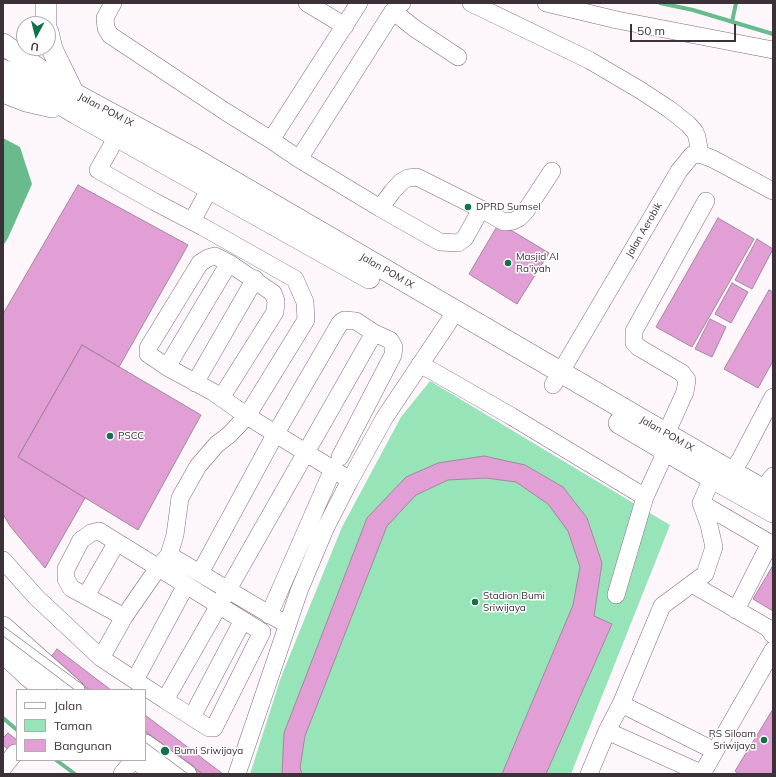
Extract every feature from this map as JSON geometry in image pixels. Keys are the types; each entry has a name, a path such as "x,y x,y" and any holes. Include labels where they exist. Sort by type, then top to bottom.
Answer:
{"main road":[{"path":"46,3 46,16"},
{"name":"Jalan POM IX","path":"3,44 121,128 452,317 666,442 732,472 770,486"},
{"path":"55,56 73,93"},
{"path":"3,70 77,114"},
{"path":"3,92 26,101 77,114"},
{"name":"Jalan POM IX","path":"77,114 121,128"},
{"name":"Jalan POM IX","path":"666,442 712,478 773,512"},
{"path":"3,627 73,689"},
{"path":"6,655 45,689"},
{"path":"146,746 186,774"},
{"path":"139,761 157,774"}],"street":[{"path":"113,3 105,18 106,28 110,35 299,159 440,242 458,243 465,238 481,209"},
{"path":"307,3 345,26"},
{"path":"271,140 359,3"},
{"path":"472,3 589,60 670,109 695,132 700,154 713,159 773,191"},
{"path":"546,3 617,20 773,50"},
{"path":"299,159 397,7 414,28 458,57"},
{"path":"101,658 124,617 158,568 169,555 175,535 180,498 196,470 217,444 229,435 247,416 306,320 305,302 295,279 98,170 121,128"},
{"name":"Jalan Aerobik","path":"557,379 679,171 692,155 700,154"},
{"path":"380,208 401,182 408,178 417,178 481,209 504,222 513,221 525,212 552,171"},
{"path":"192,221 214,180"},
{"path":"616,595 645,497 685,392 687,380 682,374 638,347 634,343 634,331 706,201"},
{"path":"221,398 275,312 276,301 273,293 255,279 215,256 208,258 200,264 148,348 149,356 221,398 247,416 306,452 335,466 350,480"},
{"path":"167,367 229,263"},
{"path":"195,383 255,279"},
{"path":"237,774 299,591 322,536 350,480 385,416 452,317"},
{"path":"200,573 276,433 340,323 344,320 356,321 374,333 390,340 394,347 393,355 335,466 269,615"},
{"path":"165,700 374,333"},
{"path":"420,364 511,416 645,497"},
{"path":"732,472 773,397"},
{"path":"589,774 607,731 621,704 662,606 705,574 714,547 709,525 700,503 712,478"},
{"path":"700,503 772,544 736,610"},
{"path":"124,617 71,588 66,579 66,569 81,540 91,533 99,531 186,585 269,615 287,625"},
{"path":"86,596 117,542"},
{"path":"3,560 36,597 101,658 209,728 214,728 262,632 242,620 224,598 200,573 169,555"},
{"path":"692,584 768,628 773,635"},
{"path":"135,680 186,585"},
{"path":"192,717 242,620"},
{"path":"607,731 702,774 773,650"},
{"path":"621,704 715,751"},
{"path":"3,768 15,753"},
{"path":"122,774 132,761"}],"green space":[{"name":"Stadion Bumi Sriwijaya","path":"430,381 670,525 571,774 250,774 281,677 342,527 401,417"}],"shaded area":[{"path":"3,138 20,147 32,184 3,246"}],"building":[{"path":"78,185 188,245 119,367 82,345 18,457 85,498 45,568 10,526 3,514 3,314"},
{"path":"718,218 754,239 692,347 656,327"},
{"name":"Masjid Al Ra'iyah","path":"499,223 549,253 517,304 469,274"},
{"path":"757,239 773,249 752,289 735,280"},
{"path":"732,283 748,292 731,323 715,314"},
{"path":"769,290 773,292 773,361 758,388 724,369"},
{"path":"710,319 726,327 712,357 695,349"},
{"name":"PSCC","path":"82,345 201,415 138,530 18,457"},
{"path":"484,456 525,465 563,487 587,518 602,563 594,616 612,624 546,774 502,774 573,605 580,567 568,531 548,504 516,482 486,478 448,480 416,495 387,526 305,736 300,768 302,774 282,774 284,733 367,518 406,477 438,463"},
{"path":"772,567 773,568 773,611 753,599"},
{"path":"57,649 110,689 56,689 37,675"},
{"name":"RS Siloam Sriwijaya","path":"773,709 773,774 739,774 735,771"},
{"path":"146,716 223,774 169,774 146,757"},
{"path":"8,733 16,739 16,749 12,753 3,745 3,738"}],"waterway":[{"path":"660,3 693,10 773,34"},
{"path":"732,22 736,3"},
{"path":"3,718 16,729"},
{"path":"57,761 75,774"}],"tram line":[{"path":"3,626 89,689"},
{"path":"3,636 74,689"},
{"path":"146,732 203,774"},
{"path":"146,743 188,774"}],"place":[{"name":"DPRD Sumsel","path":"468,207"},
{"name":"Masjid Al Ra'iyah","path":"508,263"},
{"name":"PSCC","path":"110,436"},
{"name":"Stadion Bumi Sriwijaya","path":"475,602"},
{"name":"RS Siloam Sriwijaya","path":"764,740"},
{"name":"Bumi Sriwijaya","path":"165,751"}]}
